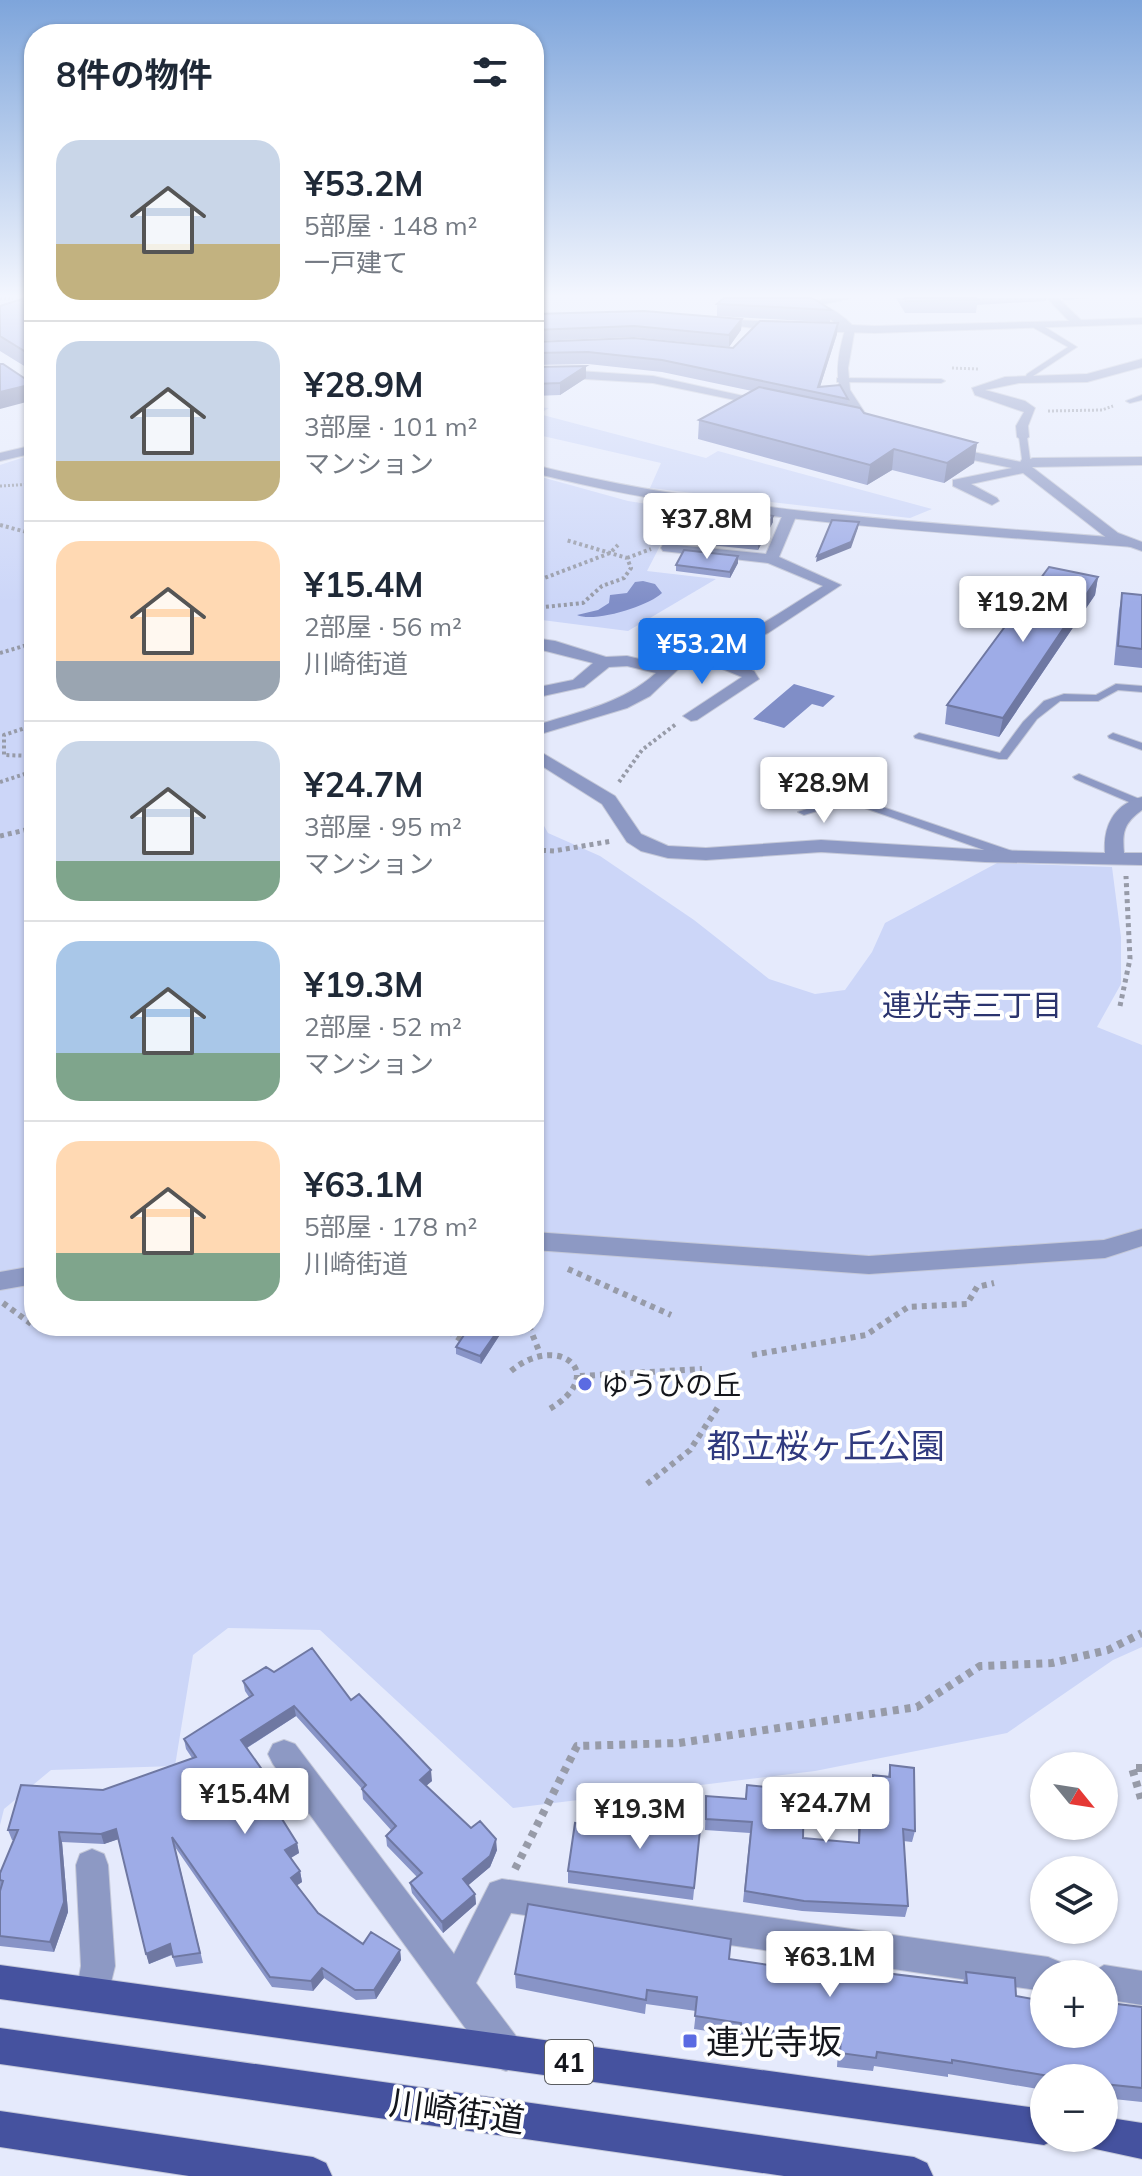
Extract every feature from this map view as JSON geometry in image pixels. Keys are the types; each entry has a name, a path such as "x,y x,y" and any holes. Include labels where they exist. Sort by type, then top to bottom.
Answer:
{"main road":[{"name":"41","path":"0,1982 1030,2125"},
{"name":"川崎街道","path":"0,2046 914,2176"},
{"path":"0,2129 313,2176"},
{"path":"1118,2137 1142,2141"}],"street":[{"path":"753,400 788,407"},
{"path":"842,418 869,424 850,400"},
{"path":"998,400 1027,406 1031,411 1022,426 1023,437"},
{"path":"935,448 1024,468 1113,536 1139,544"},
{"path":"0,457 24,451"},
{"path":"992,501 958,483 1024,468 1033,462 1142,461"},
{"path":"544,472 609,490 692,503 1139,544"},
{"path":"692,503 668,548 771,559 834,585 735,644 704,656"},
{"path":"771,559 790,514"},
{"path":"544,644 605,662 627,661 667,671"},
{"path":"544,728 621,704 644,693 684,655 704,656 748,674 751,679 691,716"},
{"path":"544,691 578,684 605,662"},
{"path":"544,759 609,800 634,838 648,847 668,852 706,854 821,846 1128,859 1112,828 1118,817 1141,802"},
{"path":"544,1241 869,1265 1105,1249 1142,1237"},
{"path":"0,1281 24,1277"},
{"path":"284,1754 506,2053"},
{"path":"92,1865 98,1966 93,1995"},
{"path":"455,1988 502,1895 1030,1971"},
{"path":"1118,1984 1142,1988"}],"lane":[{"path":"1130,401 1134,400"},
{"path":"1023,437 1024,468"},
{"path":"919,736 1003,757 1040,709 1059,697 1084,701 1104,698 1116,687 1142,689"},
{"path":"1113,736 1142,747"},
{"path":"1079,777 1141,802"},
{"path":"804,812 839,801 861,803 1014,856"}],"path":[{"path":"1031,411 1102,410 1130,401"},
{"path":"0,486 24,485"},
{"path":"0,525 24,531"},
{"path":"544,607 583,603 602,586 624,578 631,568 627,558 566,540"},
{"path":"544,578 610,553 618,545"},
{"path":"0,650 24,645"},
{"path":"609,800 628,766 642,750 668,728 691,716"},
{"path":"24,728 4,735 4,755 24,756"},
{"path":"0,782 24,774"},
{"path":"0,836 24,830"},
{"path":"544,850 634,838"},
{"path":"1120,1006 1129,986 1128,859"},
{"path":"544,1247 560,1266 671,1315"},
{"path":"752,1355 866,1335 908,1307 967,1304 977,1287 1005,1282"},
{"path":"0,1301 24,1319"},
{"path":"456,1336 462,1340"},
{"path":"533,1336 539,1351"},
{"path":"511,1371 522,1358 539,1351 560,1355 573,1364 580,1376 577,1391 565,1404 546,1411"},
{"path":"580,1376 702,1369"},
{"path":"647,1484 680,1464 697,1445 720,1404"},
{"path":"502,1895 577,1746 679,1743 917,1707 980,1666 1052,1663 1108,1650 1142,1633"},
{"path":"1142,1768 1132,1768 1142,1802"}],"green space":[{"path":"544,415 706,458 718,451 932,509 910,518 650,488 661,463 544,436"},
{"name":"都立桜ヶ丘公園","path":"24,457 24,1336 544,1336 544,826 548,833 600,856 694,920 769,979 815,994 845,990 872,952 885,923 997,863 1112,867 1121,937 1121,984 1097,1027 1142,1045 1142,1647 1113,1660 1007,1733 815,1771 513,1808 320,1630 228,1628 193,1655 175,1766 51,1770 4,1809 0,1825 0,465"},
{"path":"544,478 628,501 679,509 647,571 716,579 628,631 544,620"}],"water":[{"path":"635,582 655,584 662,593 621,612 596,617 577,615 598,610 609,603 610,595 627,593"},
{"path":"794,684 835,696 823,707 812,704 784,728 753,719"}],"building":[{"path":"736,400 819,400 860,408 864,413 977,443 947,463 894,449 870,465 699,420"},
{"path":"708,505 773,516 758,544 690,537"},
{"path":"832,520 859,522 851,542 817,556"},
{"path":"684,550 738,556 730,572 676,565"},
{"path":"1049,567 1098,577 1003,718 947,705"},
{"path":"1122,593 1142,595 1142,649 1118,646"},
{"path":"463,1336 494,1336 480,1356 456,1347"},
{"path":"312,1648 351,1700 359,1694 431,1770 420,1780 471,1828 480,1821 496,1839 490,1856 463,1879 475,1894 442,1922 410,1883 422,1873 386,1836 396,1826 362,1789 366,1785 294,1706 241,1740 263,1771 255,1776 297,1843 285,1850 300,1871 291,1878 318,1913 363,1944 371,1932 400,1950 374,1990 355,1990 322,1968 311,1981 270,1977 172,1837 200,1953 173,1957 170,1944 146,1954 116,1829 101,1834 59,1832 64,1902 50,1942 0,1936 0,1891 3,1881 0,1880 0,1873 18,1830 8,1830 21,1785 103,1790 196,1757 184,1739 253,1695 243,1681 266,1667 274,1672"},
{"path":"890,1765 914,1768 915,1831 903,1829 908,1906 804,1901 745,1891 752,1822 706,1819 706,1796 746,1799 747,1785 804,1791 803,1838 859,1843 861,1801 873,1803 873,1775 890,1777"},
{"path":"647,1813 701,1820 694,1888 568,1871 575,1823 645,1833"},
{"path":"528,1904 731,1939 729,1959 816,1972 817,1956 877,1964 877,1972 967,1983 966,1972 1015,1978 1016,1996 1030,1998 1030,2048 1118,2048 1118,2004 1142,2007 1142,2088 1118,2085 1118,2064 1030,2064 1030,2073 877,2052 876,2058 840,2053 841,2038 741,2028 741,2023 695,2016 697,1997 647,1990 646,2000 515,1974"}],"place":[{"name":"ゆうひの丘","path":"585,1384"},
{"name":"連光寺坂","path":"690,2041"}],"district":[{"name":"連光寺三丁目","path":"972,1005"}]}
